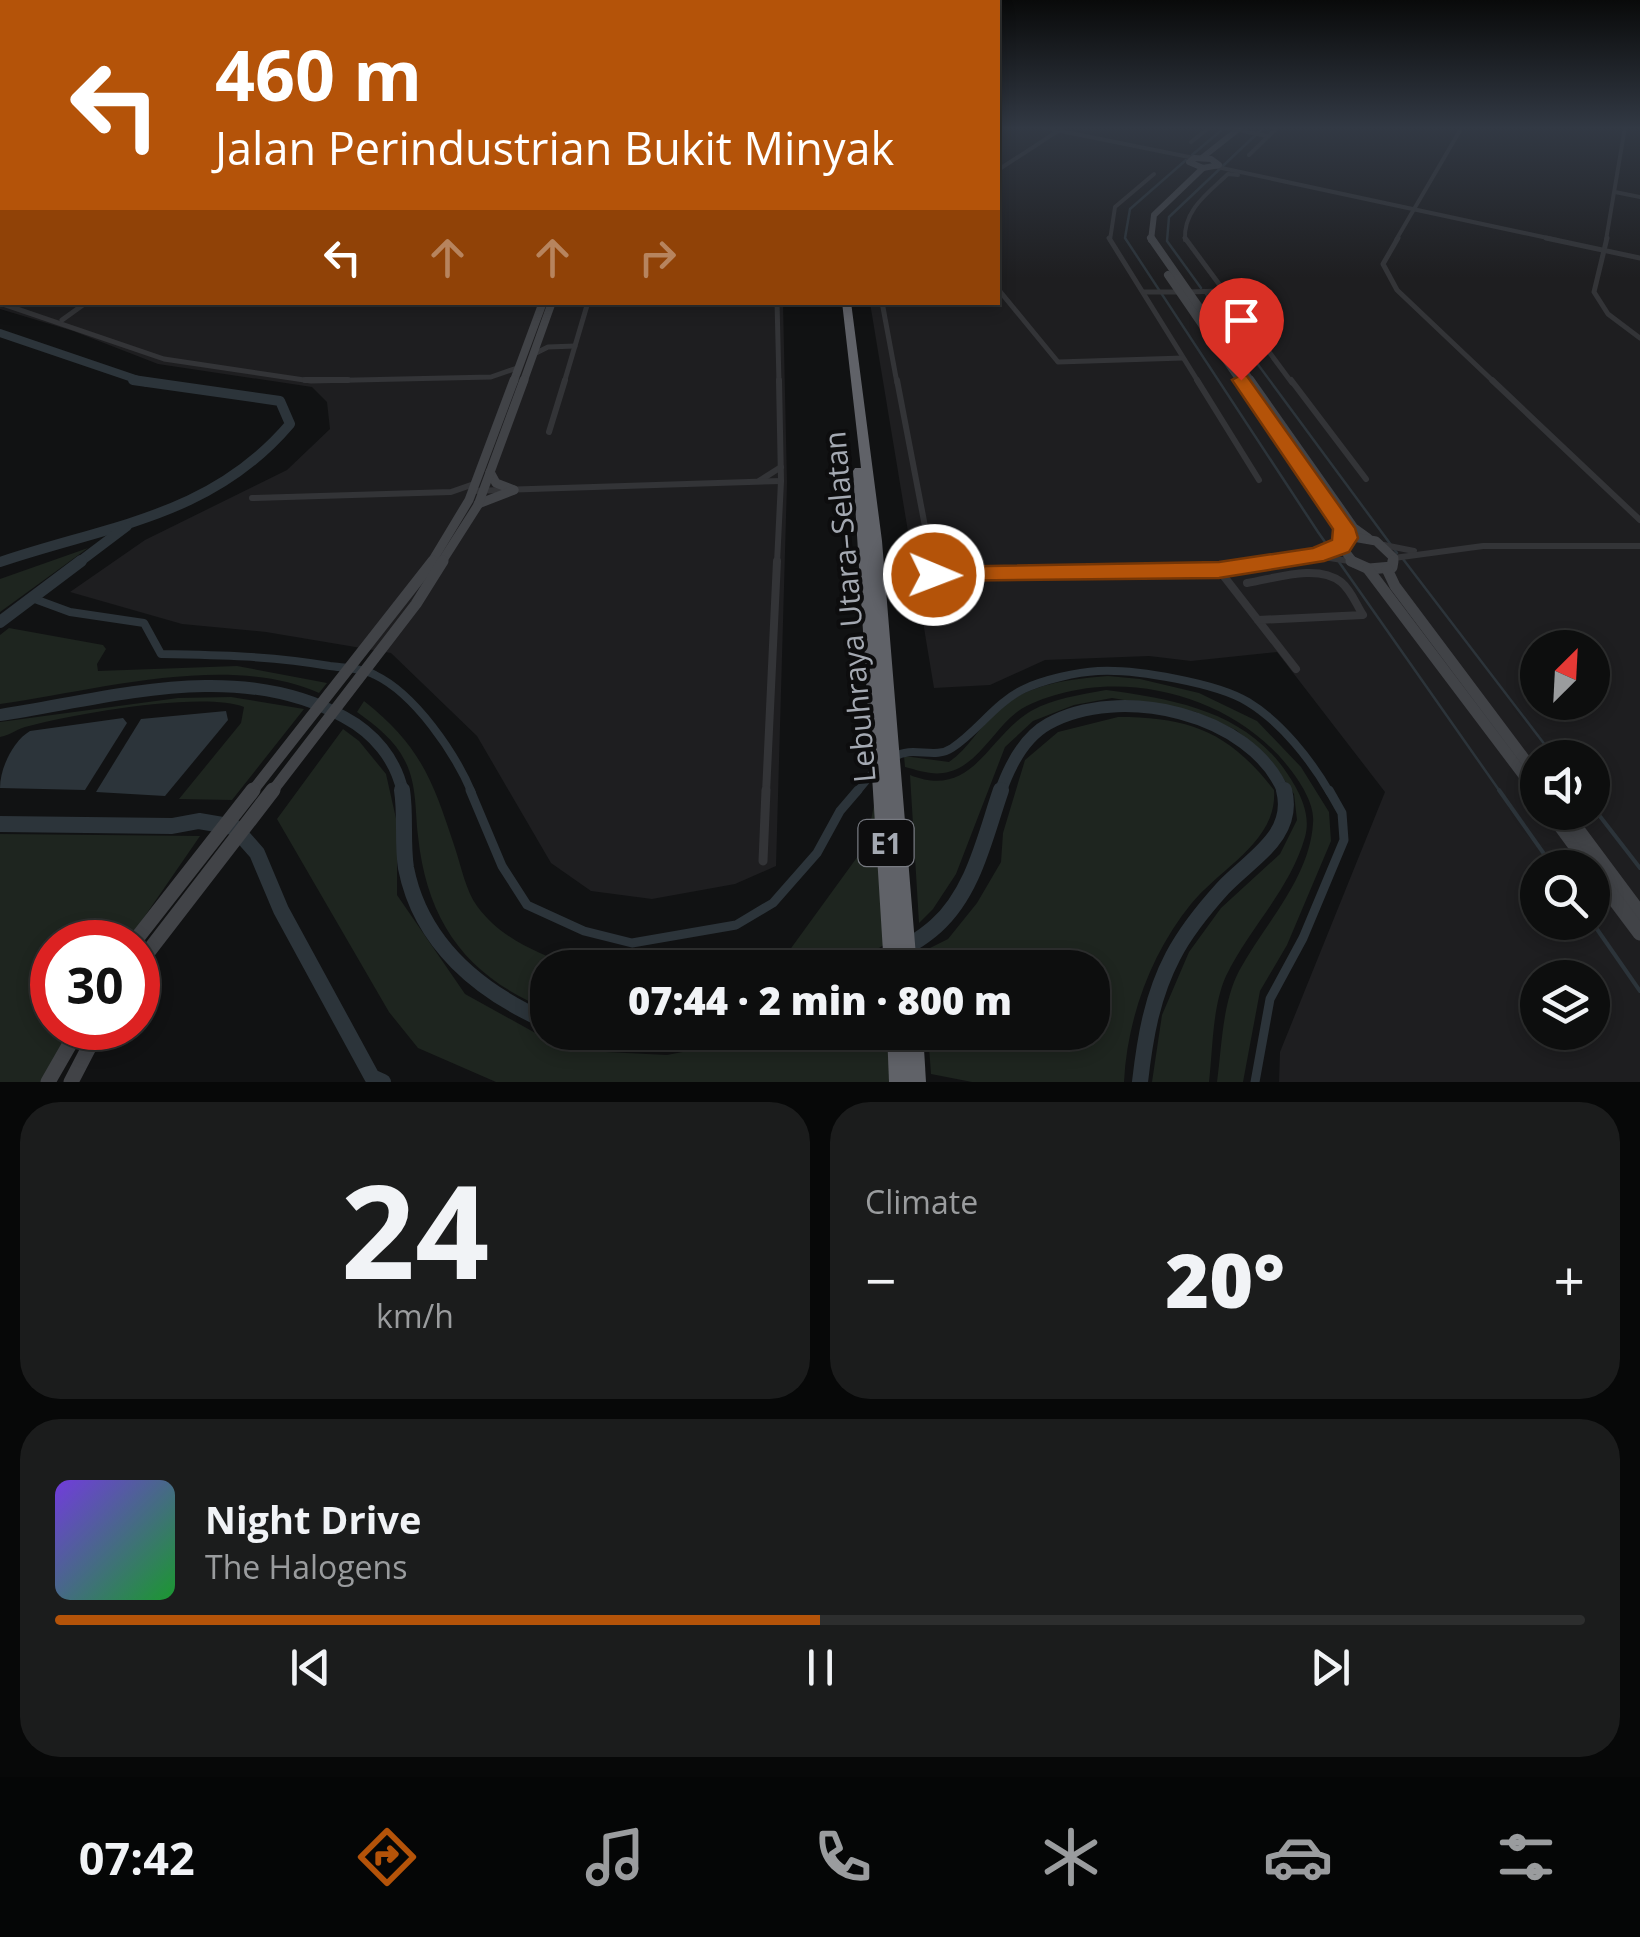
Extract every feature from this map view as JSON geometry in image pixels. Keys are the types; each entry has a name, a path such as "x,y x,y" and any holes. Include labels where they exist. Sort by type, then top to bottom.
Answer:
{"highway":[{"name":"Lebuhraya Utara–Selatan","path":"843,305 876,541 892,950"},
{"name":"Lebuhraya Utara–Selatan","path":"884,719 906,950"},
{"path":"897,1050 900,1082"},
{"path":"914,1050 916,1082"}],"main road":[{"path":"1180,177 1154,214 1151,240 1344,528 1336,548"},
{"path":"1184,292 1354,528 1394,554"},
{"path":"476,494 542,305"},
{"path":"157,920 410,602 490,472 551,305"},
{"path":"490,472 496,483 514,490"},
{"path":"476,494 514,490"},
{"path":"1336,548 1368,538"},
{"path":"1336,548 1346,560 1368,569 1520,770"},
{"path":"1368,569 1394,554"},
{"path":"1394,554 1395,586 1520,753"},
{"path":"1577,830 1640,914"},
{"path":"1610,892 1640,933"},
{"path":"48,1082 66,1050"},
{"path":"71,1082 87,1050"}],"street":[{"path":"1150,177 1115,207 1109,238 1259,480"},
{"path":"1225,177 1188,215 1185,242 1217,291 1366,479"},
{"path":"1273,177 1640,258"},
{"path":"1433,177 1383,264 1397,290 1640,520"},
{"path":"1617,177 1594,292 1608,314 1638,334"},
{"path":"1615,192 1640,198"},
{"path":"1000,291 1058,362 1184,358"},
{"path":"1145,292 1217,291"},
{"path":"7,305 164,359 311,381 491,377 518,367"},
{"path":"61,321 83,305"},
{"path":"549,432 587,305"},
{"path":"763,861 781,481 776,305"},
{"path":"883,305 934,575 1219,570 1316,556 1336,548"},
{"path":"49,318 74,312"},
{"path":"70,324 74,312"},
{"path":"538,342 548,347"},
{"path":"534,354 548,347 575,346"},
{"path":"491,377 510,388"},
{"path":"755,482 780,467"},
{"path":"514,490 781,481"},
{"path":"755,482 780,497"},
{"path":"451,492 476,494"},
{"path":"252,498 476,494"},
{"path":"1394,554 1640,546"},
{"path":"1219,570 1296,668"},
{"path":"1247,583 1310,575 1331,577 1340,582 1363,616 1258,620"}],"shaded area":[{"path":"1000,177 1640,177 1640,1082 1279,1082 1280,1052 1385,792 1277,652 1191,661 1149,656 1045,660 990,685 934,688 870,305 1000,305"},
{"path":"0,305 783,305 787,483 776,866 735,884 652,899 591,891 551,863 477,736 391,653 266,632 182,624 70,592 145,540 287,470 330,429 327,402 312,387 158,364 73,331 0,309"},
{"path":"88,548 0,612 0,579"},
{"path":"9,628 103,645 106,649 97,664 98,671 237,666 327,683 319,693 283,681 203,675 0,704 0,635"},
{"path":"1108,676 1199,693 1257,721 1301,767 1329,812 1331,841 1287,945 1260,991 1243,1082 1217,1082 1229,997 1239,971 1295,882 1304,863 1313,823 1303,787 1269,746 1244,726 1186,698 1154,690 1090,688 1037,701 1022,709 975,757 955,770 934,773 905,767 904,756 949,762 997,711 1021,695 1064,681"},
{"path":"1106,690 1189,706 1238,727 1279,762 1305,811 1306,830 1290,874 1235,958 1221,988 1209,1082 1152,1082 1162,1015 1189,952 1221,908 1280,854 1297,820 1294,794 1270,759 1236,730 1196,712 1112,698 1074,705 1033,721 1005,747 956,874 919,923 910,775 931,780 964,773 1031,711 1058,700"},
{"path":"231,697 304,709 232,800 179,799 241,723 244,707 199,702 138,706 50,721 0,737 0,722 178,698"},
{"path":"364,701 412,750 440,803 477,906 497,927 534,950 530,950 530,1001 494,981 473,963 442,920 423,867 409,770 390,740 357,712"},
{"path":"226,711 228,720 165,796 96,792 141,719"},
{"path":"1118,717 1187,725 1224,741 1241,754 1274,790 1273,808 1257,839 1191,904 1164,944 1136,1011 1124,1082 972,1082 931,1074 929,1050 1110,1050 1110,950 926,950 948,939 977,903 1001,862 1003,833 1025,760 1058,732"},
{"path":"123,718 127,723 85,790 0,788 9,756 30,731"},
{"path":"343,729 359,741 386,774 397,823 397,895 465,994 530,1030 530,1050 667,1055 693,1050 891,1050 893,1082 496,1082 418,1048 389,1012 277,819"},
{"path":"875,800 884,945 875,950 790,950 866,845"},
{"path":"0,834 200,836 142,920 30,920 30,1050 62,1050 44,1082 0,1082"}],"waterway":[{"path":"1166,177 1130,209 1125,238 1318,532 1501,793"},
{"path":"1201,288 1167,241 1169,217 1211,177"},
{"path":"1206,294 1397,553"},
{"path":"0,333 142,381"},
{"path":"133,380 142,381"},
{"path":"0,562 119,527 192,499 227,480 290,424 280,401 142,381"},
{"path":"142,381 147,383"},
{"path":"78,563 127,526"},
{"path":"1403,559 1541,740"},
{"path":"0,622 81,561"},
{"path":"32,598 70,612 144,623 161,654 267,658 370,673 390,684 419,710 455,760 472,793"},
{"path":"894,757 952,748 1024,689 1090,672 1133,672 1197,683 1248,702 1294,743 1330,793"},
{"path":"0,715 174,688 261,689 303,699 355,723 389,758 403,793"},
{"path":"1000,793 1018,754 1039,730 1077,712 1110,707 1145,707 1214,725 1268,765 1284,793"},
{"path":"856,793 875,770"},
{"path":"402,790 406,868 425,920 457,962 477,980 530,1013"},
{"path":"470,790 502,866 527,905 584,931 632,943 736,925 773,903 817,853 840,811 858,790"},
{"path":"1140,1082 1150,1017 1173,956 1209,904 1277,834 1286,806 1284,790"},
{"path":"1255,1082 1270,999 1303,938 1344,840 1342,813 1329,790"},
{"path":"1499,790 1541,850"},
{"path":"899,950 936,926 960,897 977,862 1000,793"},
{"path":"0,824 172,826 199,821 234,827 257,853 281,910 372,1077 383,1082"},
{"path":"1610,829 1640,868"},
{"path":"1605,940 1640,991"}],"route":[{"path":"934,575 1219,570 1316,556 1340,546 1346,538 1344,528 1241,380"}]}
